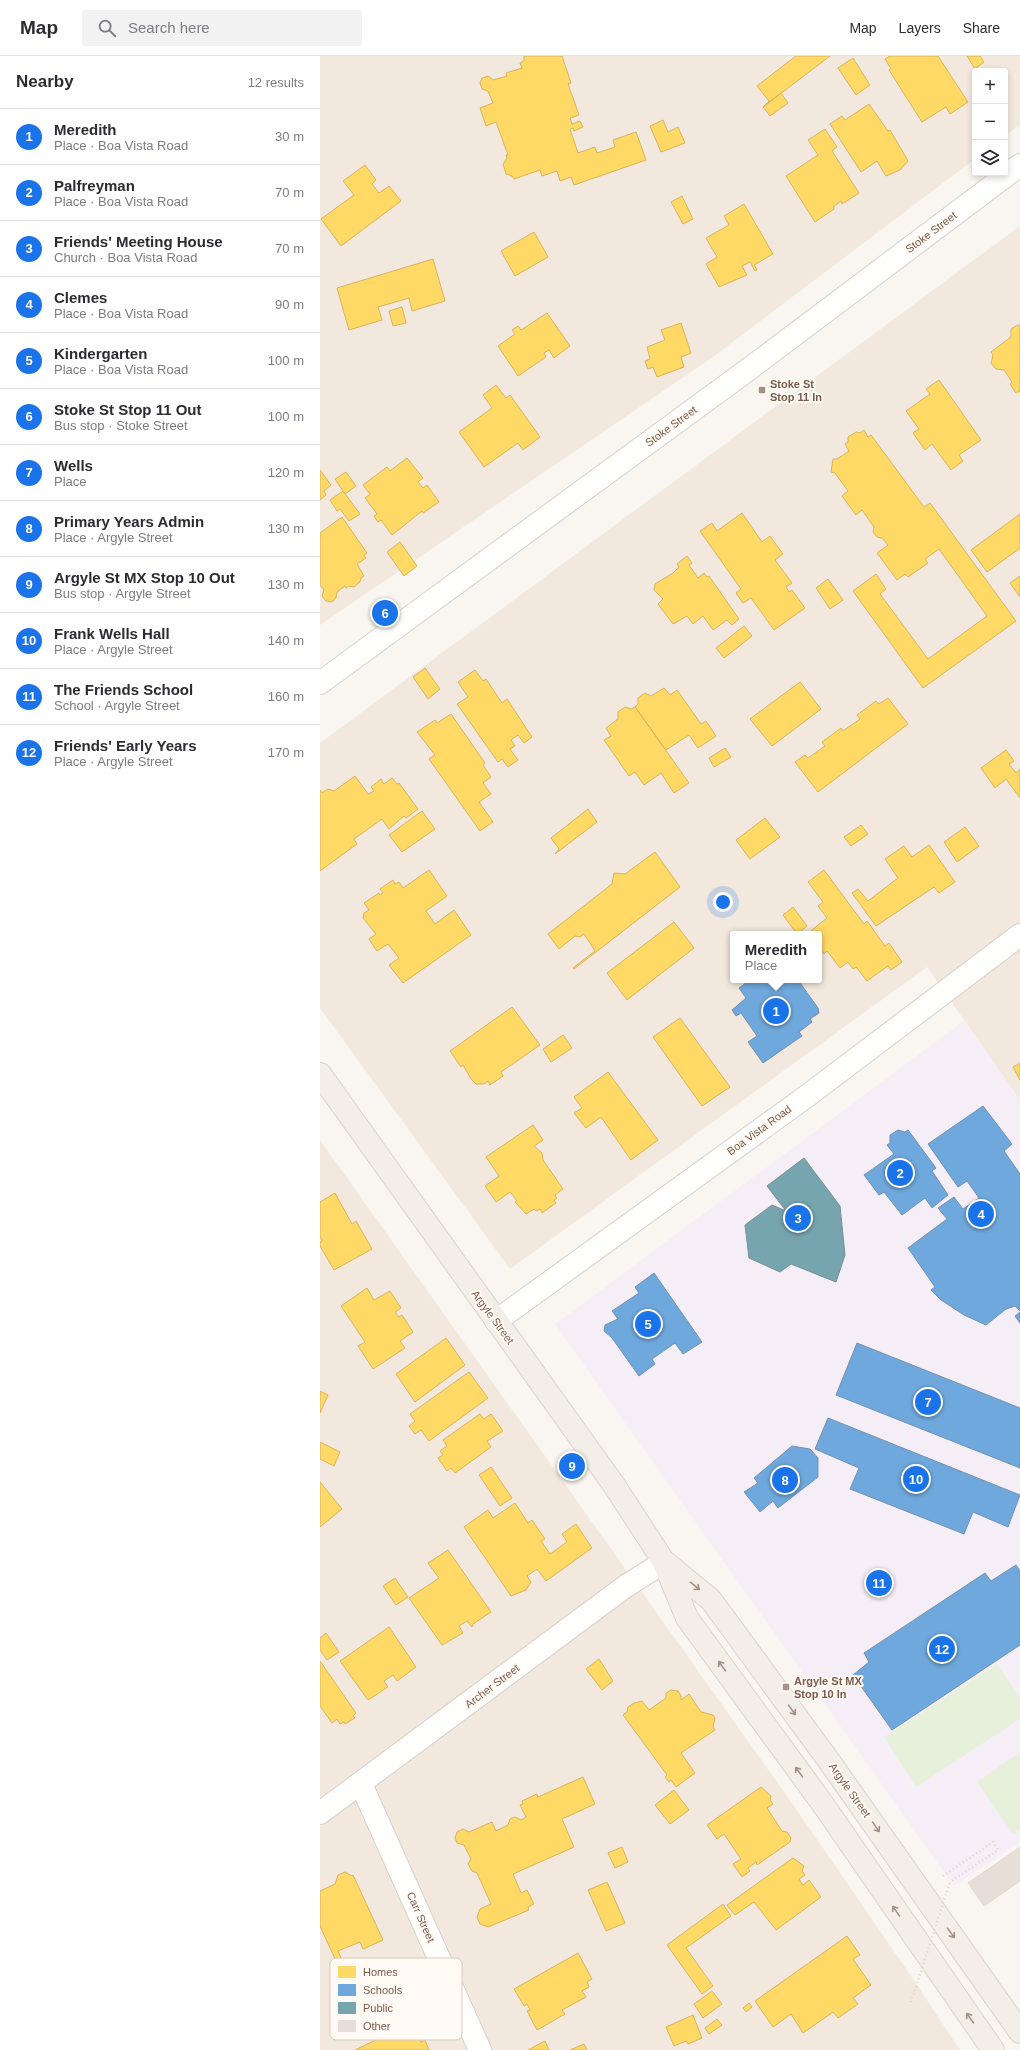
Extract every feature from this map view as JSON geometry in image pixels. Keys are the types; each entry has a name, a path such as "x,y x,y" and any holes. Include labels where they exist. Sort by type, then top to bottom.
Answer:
{"main road":[{"name":"Argyle Street","path":"320,1074 614,1485 664,1562 687,1618 822,1803 993,2050"},
{"name":"Argyle Street","path":"664,1562 712,1600 829,1760 1020,2032"}],"street":[{"name":"Stoke Street","path":"320,682 749,369 1020,165"},
{"name":"Boa Vista Road","path":"496,1321 807,1096 1020,935"},
{"name":"Archer Street","path":"320,1813 626,1586 664,1562"},
{"name":"Carr Street","path":"361,1784 439,1958"},
{"name":"Carr Street","path":"462,2010 480,2050"}],"path":[{"path":"911,2002 950,1882 998,1850 993,1842 937,1880"}],"shaded area":[{"path":"320,56 1020,56 1020,125 1008,134 1008,68 972,68 972,161 710,359 320,625"},
{"path":"1020,226 1020,1100 927,967 510,1269 320,1008 320,743"},
{"path":"964,1021 1020,1100 1020,1842 954,1886 555,1324"},
{"path":"320,1140 787,1796 960,2050 320,2050"}],"green space":[{"path":"997,1664 1020,1698 1020,1719 916,1787 884,1737"},
{"path":"1020,1752 1020,1829 1013,1834 977,1782"}],"building: Homes":[{"path":"524,56 562,56 571,83 568,84 579,115 570,118 572,124 580,121 583,127 574,131 573,128 570,129 578,153 595,147 597,153 615,147 613,140 636,132 646,160 574,185 571,177 560,181 557,171 542,176 540,170 514,179 512,176 506,174 503,164 507,158 506,155 508,155 496,122 486,126 480,108 493,103 488,91 482,89 480,83 482,78 488,76 493,80 507,76 506,73 522,68 520,63 524,61"},
{"path":"796,56 830,56 763,107 769,101 757,86"},
{"path":"890,56 938,56 968,102 950,114 946,107 922,122 889,70 891,69 885,59"},
{"path":"967,56 980,56 984,62 974,68"},
{"path":"853,58 870,85 856,95 838,68"},
{"path":"781,93 788,103 770,116 763,107"},
{"path":"869,104 888,131 890,130 908,161 900,170 886,176 877,161 861,172 830,124 842,116 845,120"},
{"path":"663,120 668,132 678,127 685,143 661,152 650,126"},
{"path":"825,129 837,147 832,151 859,193 842,204 841,201 833,207 834,209 815,222 786,176 818,155 808,140"},
{"path":"365,165 376,180 372,184 379,193 389,186 401,201 341,246 321,219 354,195 343,181"},
{"path":"682,196 693,219 683,224 671,202"},
{"path":"744,204 773,254 754,265 757,270 755,271 750,262 742,266 747,275 719,287 706,264 717,257 706,238 729,225 724,216"},
{"path":"534,232 548,257 515,276 501,251"},
{"path":"433,259 445,301 412,311 409,298 378,307 382,320 349,330 337,288"},
{"path":"402,307 406,323 393,326 389,311"},
{"path":"547,313 570,346 554,358 549,350 544,353 546,357 518,376 498,346 515,334 512,330 518,326 521,330"},
{"path":"681,323 691,353 681,357 684,367 657,377 653,367 648,369 645,361 650,359 647,347 665,340 661,330"},
{"path":"1020,325 1020,393 1019,391 1016,393 1010,384 1012,382 1004,370 996,369 991,363 993,355 991,352 1011,337 1011,329"},
{"path":"939,380 981,440 959,455 963,461 951,470 932,444 925,450 913,433 919,429 906,411 930,394 926,389"},
{"path":"496,385 506,398 510,395 540,437 523,450 518,443 484,467 459,432 492,408 483,395"},
{"path":"864,430 868,437 871,435 924,507 930,503 1016,621 923,688 853,591 876,574 886,589 880,594 928,659 987,616 939,549 925,559 928,563 908,577 905,574 897,580 877,553 888,545 882,538 877,537 873,532 874,527 862,510 856,515 842,496 848,491 835,473 831,472 833,459 837,459 849,451 845,444 848,442 848,437 856,432 860,433"},
{"path":"407,458 423,478 418,482 423,488 427,485 439,502 423,513 422,511 392,535 381,520 378,522 374,516 377,514 365,498 370,494 363,485 387,467 390,471"},
{"path":"320,470 331,485 324,491 326,495 320,500"},
{"path":"346,472 356,486 345,494 335,479"},
{"path":"343,491 360,514 349,521 340,509 337,511 330,500"},
{"path":"742,513 762,542 770,536 783,554 775,560 792,583 786,587 789,592 792,590 805,608 774,630 751,598 743,603 736,593 741,589 700,531 712,523 717,531"},
{"path":"1020,514 1020,548 987,572 971,550"},
{"path":"342,517 367,553 364,555 366,558 357,564 364,576 361,578 360,582 354,587 349,586 346,588 345,586 337,592 336,598 332,602 326,601 322,596 324,590 320,585 320,533"},
{"path":"400,542 417,566 404,576 387,552"},
{"path":"687,556 692,563 689,565 698,578 704,573 707,577 709,576 739,619 732,625 727,620 713,630 703,616 693,624 687,616 673,624 658,604 663,599 654,590 655,584 673,573 679,567 677,564"},
{"path":"1020,576 1020,597 1010,583"},
{"path":"828,579 843,600 830,609 816,588"},
{"path":"744,626 752,636 724,658 716,648"},
{"path":"425,668 440,689 428,699 413,677"},
{"path":"475,670 483,681 486,679 502,703 507,699 532,737 524,743 518,735 511,740 515,746 510,749 518,760 508,767 502,759 498,762 457,704 468,697 458,682"},
{"path":"800,682 821,709 772,746 750,719"},
{"path":"664,688 670,695 677,690 701,724 706,721 716,736 698,748 689,735 666,750 635,707 638,704 638,698 645,693 651,696"},
{"path":"888,698 908,724 818,792 795,762 805,755 808,758 825,746 822,742 841,728 843,731 860,719 857,715 876,701 879,704"},
{"path":"625,707 631,709 635,707 689,783 674,793 661,773 644,785 635,772 629,776 604,740 611,736 606,728 618,719 618,712"},
{"path":"451,714 485,763 483,765 491,777 483,783 491,794 479,802 493,822 480,831 429,759 435,755 417,732 435,720 437,723"},
{"path":"725,748 731,757 714,767 709,758"},
{"path":"1006,750 1014,761 1009,764 1016,773 1020,769 1020,798 1006,779 995,788 981,768"},
{"path":"355,776 368,794 374,791 371,787 381,779 384,784 392,778 397,784 399,783 418,809 406,818 404,816 389,829 382,819 354,839 357,844 320,871 320,790 322,793 328,789 334,791"},
{"path":"588,809 597,822 555,854 559,849 551,838"},
{"path":"422,811 435,829 402,852 389,835"},
{"path":"765,818 780,837 750,859 736,840"},
{"path":"861,825 868,834 851,846 844,837"},
{"path":"965,827 979,846 957,862 944,842"},
{"path":"929,845 955,882 939,893 934,887 876,926 852,893 858,889 868,901 898,878 885,859 904,846 912,857"},
{"path":"655,852 680,887 574,969 573,968 595,951 584,934 580,937 575,936 559,949 548,934 612,884 614,873 625,874"},
{"path":"429,870 447,896 426,911 435,924 454,910 471,935 403,983 389,965 399,958 388,944 377,951 369,939 376,934 363,918 364,913 369,910 364,903 379,893 380,895 383,893 380,889 393,880 395,884 399,882 403,888"},
{"path":"824,870 864,924 867,921 885,946 889,943 902,962 891,970 888,966 867,981 856,967 853,969 848,962 840,968 827,951 824,954 822,951 822,931 812,930 827,918 818,906 823,902 808,882"},
{"path":"793,907 807,926 801,931 795,931 783,915"},
{"path":"674,922 694,948 627,1000 607,973"},
{"path":"512,1007 540,1045 501,1072 503,1076 490,1085 488,1081 484,1084 476,1084 471,1079 463,1065 461,1067 450,1051"},
{"path":"680,1018 730,1087 702,1106 653,1037"},
{"path":"563,1035 572,1048 551,1062 543,1049"},
{"path":"1020,1063 1020,1080 1013,1067"},
{"path":"608,1072 658,1140 631,1160 601,1117 586,1128 574,1113 582,1108 574,1097"},
{"path":"533,1125 543,1140 534,1146 542,1153 543,1160 563,1189 555,1195 557,1198 554,1200 556,1203 542,1213 540,1209 536,1211 534,1209 526,1214 515,1202 517,1201 510,1192 496,1202 485,1186 499,1176 486,1157"},
{"path":"335,1193 352,1224 356,1221 372,1249 334,1270 320,1246 320,1242 322,1241 320,1237 320,1202"},
{"path":"367,1288 374,1300 390,1291 401,1308 395,1312 399,1317 402,1315 413,1332 400,1341 405,1348 373,1369 358,1346 365,1342 341,1306"},
{"path":"446,1338 465,1365 415,1402 396,1374"},
{"path":"469,1372 488,1398 429,1441 421,1430 415,1434 409,1426 415,1421 410,1414"},
{"path":"320,1391 328,1395 320,1413"},
{"path":"480,1414 484,1419 491,1414 503,1431 487,1441 491,1447 455,1473 451,1468 447,1471 438,1458 443,1455 440,1451 447,1446 443,1440"},
{"path":"320,1442 340,1452 334,1466 320,1459"},
{"path":"491,1467 512,1498 500,1506 479,1475"},
{"path":"320,1482 342,1509 320,1527"},
{"path":"515,1503 528,1523 532,1520 545,1539 541,1541 550,1554 567,1542 562,1534 576,1524 592,1548 546,1581 537,1569 527,1576 531,1582 526,1590 511,1596 464,1527 488,1510 493,1518"},
{"path":"448,1550 491,1612 473,1624 472,1627 467,1621 459,1626 463,1633 442,1645 409,1598 439,1578 428,1563"},
{"path":"395,1578 408,1597 396,1605 383,1586"},
{"path":"389,1627 416,1667 397,1681 393,1675 384,1681 388,1687 368,1700 340,1661"},
{"path":"326,1633 339,1652 327,1660 320,1650 320,1638"},
{"path":"599,1659 613,1681 602,1690 586,1669"},
{"path":"320,1661 356,1713 353,1716 355,1718 345,1724 344,1722 340,1724 337,1719 332,1723 320,1706"},
{"path":"671,1690 678,1691 681,1696 681,1700 689,1694 701,1712 713,1715 715,1718 713,1727 715,1730 681,1753 695,1773 676,1787 671,1780 669,1782 665,1777 667,1775 623,1715 627,1712 628,1707 634,1703 642,1701 649,1710 666,1698 666,1693"},
{"path":"583,1777 595,1804 562,1819 574,1847 513,1874 521,1893 527,1890 534,1904 528,1907 529,1910 488,1927 480,1924 477,1917 480,1909 491,1904 477,1873 472,1871 468,1864 471,1859 464,1845 457,1843 455,1838 457,1832 463,1829 469,1832 492,1822 496,1831 508,1825 510,1819 515,1817 521,1820 526,1817 520,1805 523,1804 522,1801 537,1794 538,1797"},
{"path":"761,1787 771,1796 770,1800 773,1804 767,1808 782,1831 787,1832 791,1838 790,1842 757,1865 756,1862 748,1868 750,1871 742,1877 733,1864 741,1859 724,1834 717,1839 707,1825"},
{"path":"674,1790 689,1810 670,1824 655,1805"},
{"path":"622,1847 628,1862 615,1868 608,1853"},
{"path":"793,1858 804,1866 802,1871 805,1875 799,1879 803,1885 809,1880 821,1897 776,1930 754,1902 735,1915 727,1905"},
{"path":"345,1872 352,1876 353,1875 383,1940 363,1949 360,1942 338,1951 341,1958 335,1958 320,1926 320,1891 335,1884 338,1875"},
{"path":"607,1882 625,1923 606,1931 588,1890"},
{"path":"723,1904 731,1916 686,1948 713,1986 702,1994 667,1945"},
{"path":"847,1936 860,1955 853,1959 871,1985 853,1998 858,2004 838,2018 833,2012 803,2033 791,2014 773,2027 755,2001"},
{"path":"578,1953 592,1979 587,1982 589,1987 582,1991 586,1997 562,2010 565,2014 537,2030 527,2011 530,2010 527,2004 524,2006 514,1989"},
{"path":"712,1991 722,2004 703,2018 694,2004"},
{"path":"749,2003 752,2007 746,2012 743,2008"},
{"path":"693,2015 702,2038 688,2044 686,2041 674,2046 666,2027"},
{"path":"717,2019 722,2025 709,2034 705,2028"},
{"path":"376,2040 420,2040 421,2042 425,2040 429,2050 355,2050"},
{"path":"545,2041 549,2050 528,2050"},
{"path":"584,2044 587,2050 570,2050"}],"building: Schools":[{"path":"746,983 800,983 818,1008 819,1013 810,1019 812,1022 799,1032 802,1036 763,1063 748,1042 757,1036 741,1013 736,1016 732,1010 746,998 739,988"},
{"path":"983,1106 1012,1144 1004,1151 1020,1174 1020,1311 1015,1306 1006,1309 986,1325 964,1315 941,1300 931,1290 935,1287 908,1248 947,1219 938,1208 954,1197 963,1209 979,1198 967,1181 958,1187 928,1144"},
{"path":"898,1130 905,1132 908,1130 936,1168 932,1171 948,1195 932,1208 925,1198 902,1215 884,1192 879,1195 864,1175 894,1154 887,1145 890,1143 890,1135"},
{"path":"654,1273 702,1342 683,1354 675,1343 652,1359 655,1364 639,1376 612,1338 604,1331 605,1325 618,1319 612,1311 639,1293 635,1287"},
{"path":"1020,1312 1020,1323 1015,1316"},
{"path":"857,1343 1020,1408 1020,1468 836,1395"},
{"path":"828,1418 1020,1495 1008,1527 973,1512 964,1534 850,1489 859,1468 815,1449"},
{"path":"792,1446 810,1449 818,1458 818,1477 778,1508 773,1501 760,1512 744,1492 758,1483 754,1478"},
{"path":"1016,1565 1020,1571 1020,1645 892,1730 853,1675 869,1662 864,1653 985,1573 991,1581"}],"building: Public":[{"path":"804,1158 840,1206 845,1255 836,1282 791,1264 780,1272 749,1258 745,1225 772,1205 786,1211 767,1186"}],"building: Other":[{"path":"1020,1847 1020,1881 984,1906 968,1883"}],"place":[{"name":"Stoke St Stop 11 In","path":"762,390"},
{"name":"Stoke St Stop 11 Out","path":"385,613"},
{"name":"Meredith","path":"776,1011"},
{"name":"Palfreyman","path":"900,1173"},
{"name":"Clemes","path":"981,1214"},
{"name":"Friends' Meeting House","path":"798,1218"},
{"name":"Kindergarten","path":"648,1324"},
{"name":"Wells","path":"928,1402"},
{"name":"Argyle St MX Stop 10 Out","path":"572,1466"},
{"name":"Frank Wells Hall","path":"916,1479"},
{"name":"Primary Years Admin","path":"785,1480"},
{"name":"The Friends School","path":"879,1583"},
{"name":"Friends' Early Years","path":"942,1649"},
{"name":"Argyle St MX Stop 10 In","path":"786,1687"}]}
